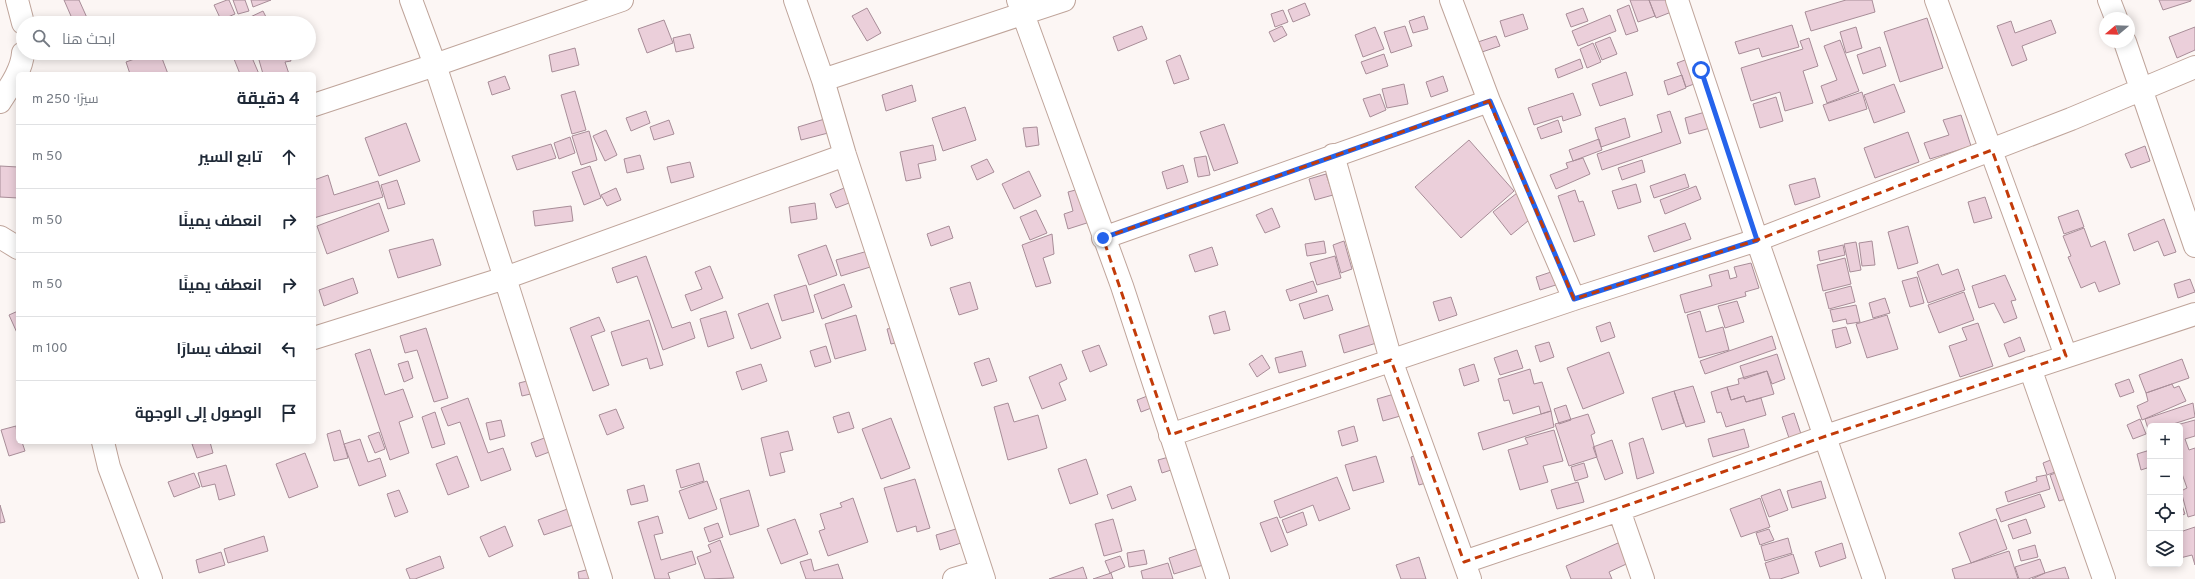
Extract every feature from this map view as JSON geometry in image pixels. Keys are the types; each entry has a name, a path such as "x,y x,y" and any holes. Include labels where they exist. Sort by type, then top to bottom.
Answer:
{"street":[{"path":"17,0 21,16"},
{"path":"411,0 435,65 505,278 601,579"},
{"path":"316,104 622,0"},
{"path":"795,0 823,80 845,155 914,360 983,575 954,579"},
{"path":"823,80 1020,7 1064,0"},
{"path":"1451,0 1490,101 1574,299"},
{"path":"1677,0 1757,240 1826,436 1874,579"},
{"path":"1936,0 2066,356"},
{"path":"2109,0 2114,12"},
{"path":"1020,7 1103,238 1122,286 1218,579"},
{"path":"2127,48 2195,246"},
{"path":"16,72 22,60"},
{"path":"1170,435 1574,299 1757,240 2071,119 2195,67"},
{"path":"0,102 16,72"},
{"path":"1103,238 1333,155 1490,101"},
{"path":"316,337 505,278 845,155"},
{"path":"1333,155 1391,360 1467,570 1619,510 1826,436 2195,314"},
{"path":"0,238 16,247"},
{"path":"2030,368 2104,579"},
{"path":"103,444 109,467 151,579"},
{"path":"1619,510 1643,579"}],"highlighted area":[{"path":"1489,101 1574,299 1757,240 1992,150 2066,356 1826,436 1464,562 1391,360 1170,435 1103,238"}],"building":[{"path":"64,0 79,0 86,16 71,16"},
{"path":"229,0 235,14 230,16 219,16 214,5"},
{"path":"233,0 245,0 249,11 238,14"},
{"path":"251,0 271,0 253,7"},
{"path":"1630,0 1649,0 1655,16 1638,22"},
{"path":"1649,0 1670,0 1674,11 1656,18"},
{"path":"1846,0 1872,0 1875,12 1811,31 1805,12"},
{"path":"2159,0 2191,0 2191,1 2163,10"},
{"path":"1305,3 1310,15 1293,22 1288,10"},
{"path":"1629,5 1638,31 1626,35 1617,10"},
{"path":"867,8 881,33 867,41 852,16"},
{"path":"1583,8 1588,21 1571,27 1566,14"},
{"path":"1283,10 1288,22 1275,27 1271,14"},
{"path":"263,11 266,16 252,16"},
{"path":"1523,14 1528,29 1505,37 1500,21"},
{"path":"1610,15 1616,31 1578,46 1572,31"},
{"path":"1424,16 1428,29 1413,33 1409,21"},
{"path":"1927,18 1943,68 1900,82 1884,32"},
{"path":"664,20 673,43 647,53 638,29"},
{"path":"2051,20 2056,33 2022,46 2027,60 2012,66 1997,26 2011,21 2015,33"},
{"path":"1792,25 1799,47 1762,57 1759,48 1739,54 1735,42"},
{"path":"1142,26 1147,39 1118,51 1113,37"},
{"path":"1282,26 1287,35 1274,42 1269,32"},
{"path":"1405,26 1412,46 1391,53 1384,32"},
{"path":"1375,27 1384,49 1363,57 1355,35"},
{"path":"1856,27 1862,48 1846,53 1840,32"},
{"path":"2195,27 2195,50 2177,58 2169,37"},
{"path":"690,34 694,48 676,52 673,38"},
{"path":"1496,36 1500,46 1482,52 1478,42"},
{"path":"1610,37 1617,54 1602,60 1595,43"},
{"path":"1809,38 1818,66 1803,71 1813,103 1785,111 1780,92 1751,101 1741,68 1803,49 1800,41"},
{"path":"1840,40 1859,91 1827,103 1821,86 1837,80 1824,46"},
{"path":"1593,43 1601,62 1587,68 1580,49"},
{"path":"1880,47 1886,66 1863,74 1857,55"},
{"path":"575,48 579,65 552,72 549,55"},
{"path":"1384,54 1388,66 1366,74 1361,62"},
{"path":"1180,55 1189,79 1174,84 1166,61"},
{"path":"1693,57 1702,81 1686,87 1677,63"},
{"path":"1580,59 1583,68 1558,78 1555,69"},
{"path":"132,60 163,60 167,72 129,72 126,62"},
{"path":"234,60 253,60 258,72 239,72"},
{"path":"259,60 291,60 285,62 288,72 262,72"},
{"path":"1626,72 1633,95 1600,106 1592,84"},
{"path":"1682,75 1686,88 1668,95 1664,81"},
{"path":"505,76 510,89 492,95 488,82"},
{"path":"1443,76 1448,91 1431,97 1426,82"},
{"path":"1404,84 1408,104 1387,108 1382,89"},
{"path":"1894,84 1905,112 1874,123 1864,95"},
{"path":"912,85 916,101 886,111 882,95"},
{"path":"575,91 586,130 572,134 561,95"},
{"path":"1862,92 1867,109 1829,121 1823,105"},
{"path":"1573,93 1581,115 1563,121 1562,116 1534,125 1528,108"},
{"path":"1380,94 1386,110 1370,117 1363,99"},
{"path":"1776,97 1783,121 1760,128 1753,104"},
{"path":"965,107 976,140 943,151 932,118"},
{"path":"646,111 650,123 631,131 626,118"},
{"path":"1670,111 1681,143 1602,170 1597,154 1662,132 1657,115"},
{"path":"1705,112 1710,128 1689,134 1685,118"},
{"path":"1961,115 1971,146 1930,159 1924,143 1949,135 1943,120"},
{"path":"828,118 832,132 801,140 798,127"},
{"path":"1625,118 1630,137 1601,147 1595,128"},
{"path":"669,120 674,134 654,140 650,127"},
{"path":"1558,120 1562,132 1541,139 1537,128"},
{"path":"406,123 420,161 379,176 365,138"},
{"path":"1224,124 1238,163 1214,171 1200,132"},
{"path":"1037,127 1039,145 1026,147 1023,128"},
{"path":"606,130 617,155 605,161 593,136"},
{"path":"589,131 597,160 581,165 572,136"},
{"path":"1908,132 1919,162 1875,178 1864,148"},
{"path":"570,137 575,153 559,159 554,143"},
{"path":"1599,139 1602,150 1573,161 1569,150"},
{"path":"1469,140 1514,191 1461,238 1415,187"},
{"path":"551,144 556,158 517,170 512,156"},
{"path":"933,145 936,160 918,164 921,178 906,181 900,152"},
{"path":"2145,146 2150,161 2131,168 2125,154"},
{"path":"640,155 644,169 627,173 624,159"},
{"path":"1206,156 1210,175 1198,177 1194,158"},
{"path":"1583,158 1590,174 1556,189 1550,175 1568,168 1566,163"},
{"path":"987,159 994,172 977,180 971,166"},
{"path":"1642,160 1645,172 1622,180 1618,168"},
{"path":"690,162 694,177 671,183 667,167"},
{"path":"1183,165 1188,182 1167,189 1162,172"},
{"path":"0,166 16,167 16,198 0,197"},
{"path":"590,166 601,198 584,205 572,172"},
{"path":"1029,171 1041,196 1014,209 1002,184"},
{"path":"1326,174 1333,195 1315,200 1309,179"},
{"path":"1685,174 1689,187 1654,198 1650,186"},
{"path":"328,175 334,195 378,181 383,197 316,217 316,179"},
{"path":"1815,178 1820,197 1795,205 1789,185"},
{"path":"397,180 405,204 388,209 381,185"},
{"path":"1636,184 1641,202 1618,209 1612,191"},
{"path":"851,185 857,200 836,208 830,194"},
{"path":"1696,186 1701,199 1665,214 1660,200"},
{"path":"616,188 621,200 607,206 601,195"},
{"path":"1083,188 1093,221 1068,229 1064,214 1073,211 1068,192"},
{"path":"1575,190 1579,202 1583,201 1595,235 1574,242 1558,196"},
{"path":"1517,193 1534,216 1511,235 1493,212"},
{"path":"1985,197 1992,218 1974,223 1968,202"},
{"path":"379,203 389,231 327,254 317,226"},
{"path":"815,203 817,219 791,223 789,207"},
{"path":"571,206 573,221 535,226 533,211"},
{"path":"1272,208 1280,227 1265,233 1256,215"},
{"path":"1036,210 1047,233 1030,240 1020,217"},
{"path":"2078,210 2084,227 2064,234 2058,217"},
{"path":"2164,219 2176,252 2164,256 2158,241 2134,251 2128,234"},
{"path":"1685,223 1691,239 1654,252 1648,236"},
{"path":"949,226 953,238 931,246 927,234"},
{"path":"1908,226 1918,263 1898,269 1888,232"},
{"path":"2084,228 2091,247 2105,241 2120,284 2099,292 2095,282 2081,288 2068,257 2071,256 2063,236"},
{"path":"1052,234 1054,254 1043,258 1051,283 1036,287 1022,245"},
{"path":"433,239 441,265 398,278 389,250"},
{"path":"1324,241 1326,253 1307,256 1305,244"},
{"path":"1344,241 1352,269 1341,273 1333,245"},
{"path":"1872,241 1875,265 1862,266 1859,243"},
{"path":"1856,242 1861,270 1850,272 1844,244"},
{"path":"826,245 837,275 809,285 798,255"},
{"path":"1843,245 1845,255 1820,261 1818,251"},
{"path":"1212,247 1218,265 1195,272 1189,255"},
{"path":"875,249 880,264 841,276 836,260"},
{"path":"646,256 672,328 690,322 695,338 663,350 637,276 617,283 612,268"},
{"path":"1335,256 1341,278 1317,285 1310,263"},
{"path":"1845,258 1851,284 1823,291 1817,265"},
{"path":"1751,263 1759,288 1745,292 1746,296 1685,313 1680,295 1712,286 1709,275 1728,270 1730,279 1737,277 1734,267"},
{"path":"1938,264 1942,275 1958,269 1965,290 1928,303 1917,272"},
{"path":"710,266 723,298 691,311 685,295 702,289 695,272"},
{"path":"1557,270 1562,283 1540,290 1536,277"},
{"path":"2005,275 2016,300 2011,301 2017,318 2004,323 1994,303 1979,308 1972,286"},
{"path":"1917,277 1924,303 1910,307 1902,281"},
{"path":"353,278 358,293 324,306 319,290"},
{"path":"2190,279 2195,292 2178,298 2174,284"},
{"path":"1313,281 1317,292 1290,301 1286,290"},
{"path":"970,282 978,309 959,315 950,288"},
{"path":"844,284 852,307 822,319 814,295"},
{"path":"806,285 814,312 782,321 774,295"},
{"path":"1851,286 1855,302 1829,309 1825,293"},
{"path":"1964,292 1974,320 1939,333 1928,305"},
{"path":"1328,295 1333,310 1304,319 1299,304"},
{"path":"1451,297 1457,315 1439,321 1433,302"},
{"path":"1885,298 1890,313 1873,318 1869,303"},
{"path":"1737,301 1744,322 1725,328 1718,306"},
{"path":"768,303 781,338 751,349 738,314"},
{"path":"1856,305 1860,322 1847,324 1846,319 1833,322 1830,310"},
{"path":"726,311 734,338 708,347 700,319"},
{"path":"1225,311 1230,330 1214,334 1209,316"},
{"path":"1700,311 1706,332 1723,327 1729,350 1699,358 1687,315"},
{"path":"16,312 16,331 9,315"},
{"path":"856,315 866,350 835,359 825,324"},
{"path":"1887,315 1898,349 1867,358 1856,324"},
{"path":"599,317 605,331 591,336 609,385 593,391 570,328"},
{"path":"649,320 663,365 650,369 647,358 622,366 611,332"},
{"path":"1610,322 1615,337 1601,342 1596,327"},
{"path":"1377,323 1383,341 1344,353 1339,335"},
{"path":"1978,323 1993,366 1960,377 1949,346 1967,340 1962,328"},
{"path":"904,326 907,340 891,344 887,329"},
{"path":"1846,327 1851,343 1836,348 1832,330"},
{"path":"426,328 448,398 434,402 417,350 405,353 400,336"},
{"path":"1772,336 1776,349 1705,374 1700,361"},
{"path":"2020,337 2025,351 2009,357 2004,344"},
{"path":"1549,342 1554,357 1540,362 1535,346"},
{"path":"1099,345 1107,365 1090,372 1082,351"},
{"path":"826,346 831,362 815,367 810,351"},
{"path":"370,349 385,395 403,389 413,417 399,422 409,453 390,460 355,354"},
{"path":"1517,350 1523,368 1500,375 1494,358"},
{"path":"1302,351 1306,366 1279,373 1275,358"},
{"path":"1609,352 1624,393 1583,409 1567,368"},
{"path":"1777,354 1785,379 1772,384 1767,371 1744,379 1740,366"},
{"path":"1262,355 1270,368 1257,377 1249,364"},
{"path":"989,358 997,381 982,386 974,363"},
{"path":"2182,359 2189,378 2146,393 2139,375"},
{"path":"408,361 413,378 404,382 398,364"},
{"path":"761,364 767,381 742,390 736,372"},
{"path":"1061,364 1067,379 1059,383 1066,400 1042,409 1029,377"},
{"path":"1474,364 1479,381 1464,386 1459,369"},
{"path":"1530,369 1534,384 1542,382 1551,411 1541,414 1539,406 1513,414 1509,400 1504,401 1498,379"},
{"path":"1767,371 1774,394 1746,402 1744,396 1731,400 1727,387 1739,384 1738,379"},
{"path":"535,379 539,392 522,396 519,383"},
{"path":"2129,379 2134,392 2120,397 2115,384"},
{"path":"2172,384 2174,388 2179,386 2186,401 2142,420 2137,406 2148,401 2146,393"},
{"path":"1693,386 1705,422 1686,427 1674,391"},
{"path":"1727,387 1731,400 1744,396 1746,402 1761,398 1766,415 1726,427 1721,412 1717,413 1711,392"},
{"path":"1408,390 1414,412 1383,421 1377,399"},
{"path":"1674,391 1684,423 1662,430 1652,398"},
{"path":"1155,393 1159,405 1141,412 1137,400"},
{"path":"468,398 488,453 503,448 511,470 481,481 460,422 448,426 441,408"},
{"path":"1008,403 1014,422 1038,415 1047,448 1008,460 994,407"},
{"path":"2193,403 2195,417 2176,423 2147,423 2147,426 2145,419"},
{"path":"1566,405 1571,420 1559,424 1554,409"},
{"path":"616,409 624,428 607,435 599,415"},
{"path":"1551,411 1554,427 1483,450 1478,433"},
{"path":"435,412 445,444 432,448 422,417"},
{"path":"849,412 854,428 838,433 833,417"},
{"path":"1794,413 1803,440 1791,444 1782,417"},
{"path":"1588,414 1595,433 1591,435 1597,457 1569,466 1555,424"},
{"path":"891,418 910,468 881,479 862,429"},
{"path":"2140,419 2146,434 2133,439 2127,425"},
{"path":"501,420 505,436 490,440 486,423"},
{"path":"2195,420 2195,436 2185,439 2189,450 2195,448 2195,515 2188,517 2183,498 2183,490 2187,488 2183,477 2183,423"},
{"path":"16,426 16,444 23,444 25,451 9,456 1,430"},
{"path":"1354,426 1358,441 1342,446 1338,431"},
{"path":"1744,429 1749,447 1713,457 1708,439"},
{"path":"340,430 348,458 334,461 327,434"},
{"path":"1554,430 1563,461 1543,466 1548,482 1520,490 1508,450 1528,444 1525,438"},
{"path":"788,431 793,450 780,453 785,472 770,476 761,438"},
{"path":"379,432 385,449 375,453 368,436"},
{"path":"547,437 552,451 536,457 531,443"},
{"path":"1643,438 1654,473 1637,479 1629,443"},
{"path":"360,439 368,462 380,458 386,476 359,486 344,444"},
{"path":"1612,440 1623,473 1605,480 1593,447"},
{"path":"192,444 211,444 213,453 197,458"},
{"path":"2147,451 2147,468 2141,470 2137,454"},
{"path":"1428,452 1436,480 1419,485 1411,457"},
{"path":"305,453 318,487 289,498 276,464"},
{"path":"1176,455 1180,467 1162,473 1158,460"},
{"path":"457,456 469,487 448,495 436,464"},
{"path":"1376,456 1384,482 1353,491 1345,465"},
{"path":"2058,457 2063,469 2047,475 2043,463"},
{"path":"1086,459 1098,494 1070,504 1058,469"},
{"path":"699,463 704,481 681,488 676,470"},
{"path":"1584,463 1588,477 1575,481 1571,467"},
{"path":"226,465 235,495 219,500 215,484 202,487 198,473"},
{"path":"2064,470 2073,497 2059,501 2050,475"},
{"path":"194,473 200,487 174,497 168,482"},
{"path":"2046,475 2050,489 2008,502 2005,492 2037,481 2036,477"},
{"path":"1337,477 1350,509 1319,521 1313,505 1280,518 1274,501"},
{"path":"915,479 930,528 917,532 916,526 897,532 884,488"},
{"path":"707,481 717,509 689,519 679,491"},
{"path":"1821,481 1826,498 1792,508 1787,491"},
{"path":"1578,482 1584,502 1557,509 1551,490"},
{"path":"644,485 648,501 631,505 627,490"},
{"path":"1131,486 1136,500 1112,509 1107,495"},
{"path":"1780,489 1788,510 1769,517 1761,496"},
{"path":"399,490 408,512 395,517 387,494"},
{"path":"749,490 759,526 730,535 720,499"},
{"path":"2040,494 2045,507 2001,522 1996,509"},
{"path":"853,498 868,542 828,556 819,531 825,529 820,514 842,507 840,503"},
{"path":"1760,498 1770,527 1741,537 1730,509"},
{"path":"0,505 5,522 0,523"},
{"path":"570,508 576,524 544,535 538,520"},
{"path":"1303,512 1307,525 1287,533 1282,520"},
{"path":"658,516 663,533 654,535 661,560 692,551 696,564 668,573 670,579 655,579 638,522"},
{"path":"1277,517 1288,545 1271,552 1260,523"},
{"path":"795,519 808,554 781,564 767,529"},
{"path":"1113,519 1122,551 1104,556 1095,524"},
{"path":"1996,519 2007,549 1971,563 1959,533"},
{"path":"2026,519 2031,533 2013,539 2008,525"},
{"path":"718,523 723,537 709,542 704,528"},
{"path":"969,525 973,539 940,550 936,535"},
{"path":"505,526 513,546 489,557 480,537"},
{"path":"2195,527 2195,565 2192,555 2183,557 2183,531"},
{"path":"1769,529 1774,540 1760,545 1756,533"},
{"path":"264,536 268,551 228,563 224,549"},
{"path":"1788,538 1792,553 1765,561 1761,546"},
{"path":"1627,539 1635,560 1609,572 1612,579 1571,579 1566,566"},
{"path":"720,540 734,578 705,579 697,557 711,552 708,545"},
{"path":"1842,543 1846,558 1820,567 1815,552"},
{"path":"1208,545 1213,562 1174,574 1169,558"},
{"path":"2035,545 2038,557 2021,561 2018,550"},
{"path":"1144,550 1147,564 1129,567 1127,553"},
{"path":"2009,551 2018,579 1955,579 1952,569"},
{"path":"221,552 225,565 199,573 196,560"},
{"path":"1793,554 1799,573 1780,579 1770,579 1765,563"},
{"path":"440,556 444,568 415,579 410,579 406,569"},
{"path":"1120,556 1125,567 1110,573 1105,561"},
{"path":"1419,557 1426,579 1401,579 1396,565"},
{"path":"811,559 814,571 838,564 843,579 806,579 800,562"},
{"path":"2040,559 2045,573 2028,579 2019,579 2015,567"},
{"path":"1168,563 1173,579 1143,579 1141,571"},
{"path":"1083,567 1087,579 1049,579"},
{"path":"2065,567 2069,579 2032,579 2045,573"},
{"path":"594,568 597,579 579,579 578,572"},
{"path":"1111,573 1113,579 1093,579"}],"route":[{"path":"1103,238 1333,155 1490,101 1574,299 1757,240 1701,70"}]}
